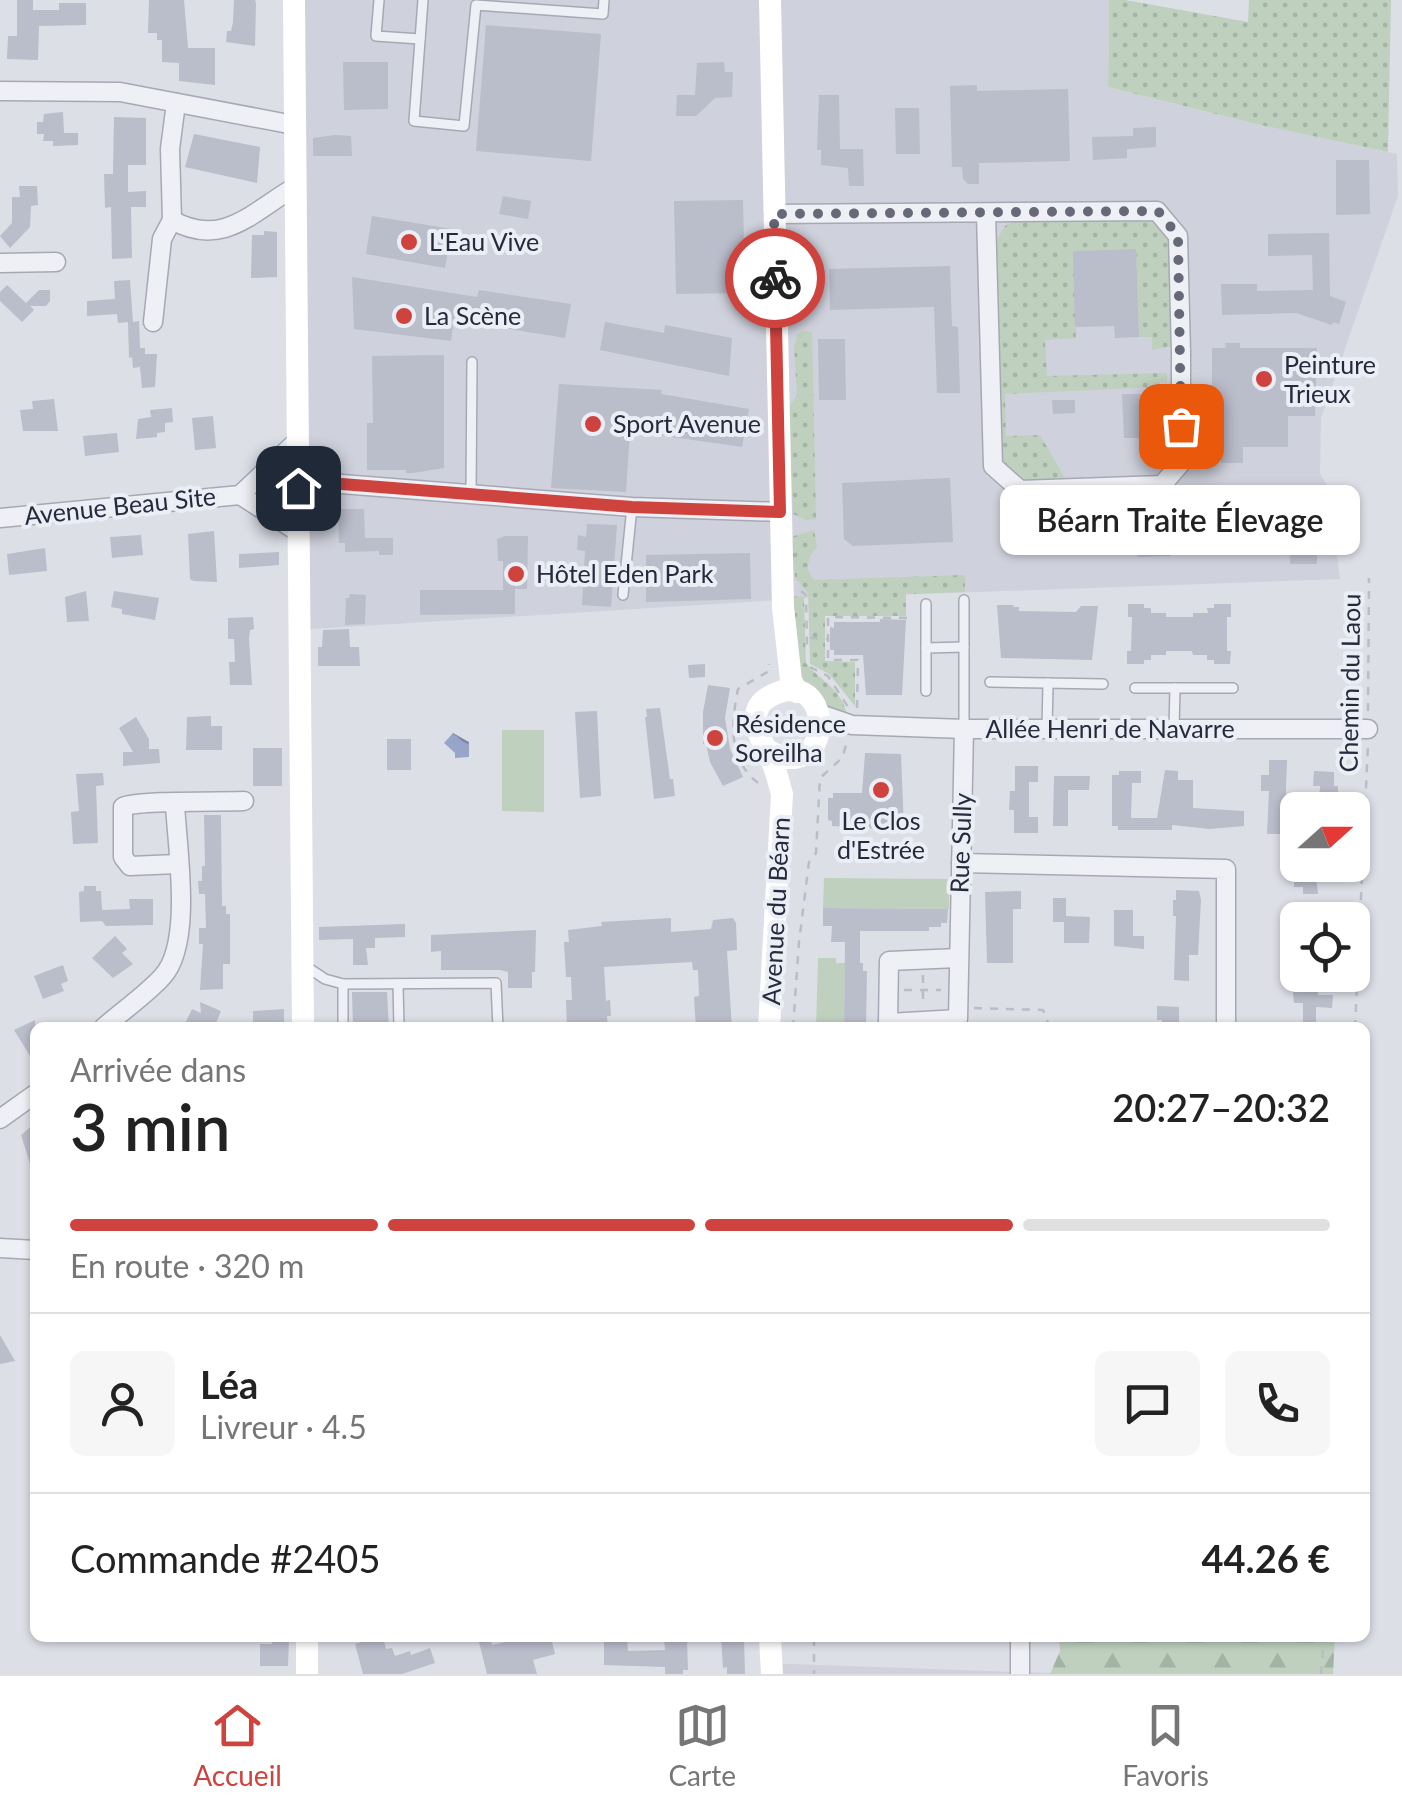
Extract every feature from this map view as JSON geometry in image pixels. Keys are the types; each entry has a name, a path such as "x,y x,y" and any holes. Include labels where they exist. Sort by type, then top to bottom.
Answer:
{"street":[{"path":"294,0 303,1022"},
{"path":"770,0 782,606 796,641 790,680 797,692 815,704 820,725 815,745 786,758 766,749 755,730 759,708 796,641"},
{"path":"0,92 120,92 294,125"},
{"path":"152,322 162,239 172,220 170,149 176,103"},
{"path":"172,220 191,231 233,227 295,186"},
{"path":"774,214 1158,211 1178,236 1181,463 1162,485 1020,490 993,466 986,214"},
{"path":"0,263 56,262"},
{"name":"Avenue Beau Site","path":"0,518 240,495 297,441"},
{"path":"298,488 329,483 632,507 780,512"},
{"name":"Avenue Beau Site","path":"240,495 298,532"},
{"path":"766,699 776,693 797,692"},
{"name":"Allée Henri de Navarre","path":"820,725 1368,729"},
{"name":"Rue Sully","path":"924,1022 958,1020 964,729"},
{"name":"Avenue du Béarn","path":"766,749 782,794"},
{"name":"Avenue du Béarn","path":"769,1022 782,794 802,754"},
{"path":"177,864 130,866 123,858 123,807 133,801 244,801"},
{"path":"110,1022 163,976 173,960 180,933 175,804"},
{"path":"961,862 1226,869 1226,1022"},
{"name":"Rue Sully","path":"888,1022 889,960 958,958"},
{"path":"0,1119 30,1098"},
{"path":"0,1248 30,1250"},
{"path":"307,1642 307,1674"},
{"path":"770,1642 772,1674"},
{"path":"1020,1642 1020,1674"}],"lane":[{"path":"379,0 376,36 420,39"},
{"path":"424,0 414,121 464,126 476,5 558,5 603,14 604,0"},
{"path":"470,494 472,362"},
{"path":"623,595 632,507"},
{"path":"964,600 964,729"},
{"path":"926,604 926,690"},
{"path":"926,648 964,647"},
{"path":"990,682 1103,684"},
{"path":"1046,729 1048,683"},
{"path":"1136,688 1233,688"},
{"path":"1174,729 1175,688"},
{"path":"302,964 324,979 342,984 496,983 498,1022"},
{"path":"342,984 343,1022"},
{"path":"398,984 399,1022"}],"path":[{"name":"Chemin du Laou","path":"1355,1022 1368,729 1369,578"},
{"path":"796,641 806,595 798,588"},
{"path":"793,1022 798,942 808,862 816,852 820,778 842,758 855,725 858,660 828,660 828,618 926,618"},
{"path":"796,641 828,638"},
{"path":"796,641 808,651"},
{"path":"808,664 822,671 840,692 855,725"},
{"path":"802,857 812,858"},
{"path":"923,959 924,1022"},
{"path":"814,1642 814,1674"},
{"path":"1321,1674 1324,1642"}],"shaded area":[{"path":"294,0 1109,0 1108,87 1397,154 1398,196 1321,418 1320,473 1336,502 1334,533 1340,579 812,598 298,630"},
{"path":"763,1663 1050,1673 1050,1674 763,1674"}],"green space":[{"path":"1109,0 1248,22 1249,0 1391,0 1388,152 1108,87"},
{"path":"1151,219 1171,242 1172,346 1152,350 1152,337 1139,337 1136,249 1074,251 1076,338 1045,340 1047,376 1167,373 1167,382 1160,382 1159,387 1005,394 1006,436 1040,435 1067,481 1019,478 1000,457 993,245 1005,226 1016,220"},
{"path":"812,332 816,519 806,520 793,514 788,407 797,396 794,346 798,333"},
{"path":"814,530 817,547 808,568 815,580 965,575 965,592 906,594 906,616 825,616 825,661 855,662 855,706 829,674 810,664 808,593 795,578 791,537"},
{"path":"804,596 806,663 836,692 847,716 838,716 802,689 788,597"},
{"path":"502,730 544,730 544,812 502,811"},
{"path":"824,878 949,879 949,909 823,908"},
{"path":"818,958 836,958 836,963 845,963 844,1022 816,1022"},
{"path":"1059,1642 1335,1642 1333,1674 1050,1674 1060,1651"}],"water":[{"path":"453,733 469,742 469,757 455,758 444,743"}],"building":[{"path":"17,0 33,0 33,10 59,10 59,3 86,3 86,25 39,26 38,60 7,59 8,36 17,36"},
{"path":"149,0 184,0 188,48 215,48 215,85 179,81 179,63 162,62 162,40 157,40 157,33 148,33"},
{"path":"234,0 255,0 255,46 226,42 233,22"},
{"path":"486,25 601,34 591,161 476,151"},
{"path":"343,62 388,62 388,109 344,110"},
{"path":"724,62 725,72 733,72 732,97 715,98 696,116 676,116 677,95 695,95 697,63"},
{"path":"977,85 977,91 1068,89 1070,161 979,163 979,184 968,184 963,179 962,167 952,167 950,86"},
{"path":"819,95 839,95 840,149 863,149 864,186 849,186 848,168 821,165 821,150 817,150"},
{"path":"895,108 919,108 920,154 896,154"},
{"path":"63,112 64,133 78,133 78,145 53,146 53,141 43,141 44,134 37,134 37,122 43,122 44,114"},
{"path":"114,117 146,118 146,165 128,165 128,192 146,191 146,207 131,207 132,258 112,259 111,207 105,208 104,174 113,174"},
{"path":"1156,127 1156,147 1127,149 1127,158 1093,160 1092,137 1133,136 1133,128"},
{"path":"194,134 260,147 257,183 185,167"},
{"path":"351,136 352,156 313,156 313,138"},
{"path":"1336,160 1369,160 1370,214 1336,215"},
{"path":"19,186 37,186 38,205 31,206 30,227 10,248 0,236 12,223 12,197 20,197"},
{"path":"503,196 531,201 528,219 499,214"},
{"path":"743,200 745,293 676,294 674,201"},
{"name":"L'Eau Vive","path":"372,216 452,229 445,268 366,254"},
{"path":"264,231 277,232 277,277 251,278 252,235 264,235"},
{"path":"1329,233 1330,296 1346,302 1339,324 1296,313 1222,315 1221,284 1257,284 1257,291 1313,290 1312,255 1268,256 1268,234"},
{"path":"1136,249 1139,337 1115,338 1114,326 1075,327 1073,251"},
{"path":"950,266 952,326 958,327 960,393 937,393 934,307 830,310 829,269"},
{"path":"352,277 477,297 479,290 571,304 565,338 454,320 451,341 354,329"},
{"path":"130,280 133,322 139,321 140,348 145,348 145,354 157,354 155,387 142,388 140,367 133,368 128,322 118,323 117,314 87,316 87,301 115,299 114,281"},
{"path":"7,285 26,303 39,290 50,290 50,301 46,306 30,306 34,310 22,322 0,301 0,292"},
{"path":"605,322 664,333 665,325 732,338 729,376 600,350"},
{"path":"818,339 845,339 846,400 819,400"},
{"name":"Peinture Trieux","path":"1225,343 1240,343 1240,348 1317,348 1315,416 1288,416 1288,447 1243,447 1243,463 1221,463 1220,416 1212,416 1212,348 1226,348"},
{"path":"444,355 444,468 413,473 367,470 367,423 373,423 372,356"},
{"name":"Sport Avenue","path":"559,384 662,390 661,394 749,409 742,447 630,431 626,492 551,488"},
{"path":"1122,394 1149,394 1150,438 1124,438"},
{"path":"54,399 58,431 23,431 20,410 33,409 32,401"},
{"path":"1052,400 1075,400 1075,413 1053,414"},
{"path":"172,408 173,422 165,423 165,432 136,439 138,419 151,417 150,410"},
{"path":"213,416 216,448 195,450 192,418"},
{"path":"117,433 119,452 85,456 83,436"},
{"path":"950,478 953,542 853,546 844,539 842,483"},
{"path":"1256,487 1290,487 1290,501 1317,500 1317,564 1290,564 1290,541 1214,541 1213,516 1255,516"},
{"path":"338,509 364,509 365,538 393,538 393,555 379,555 379,551 345,552 345,543 339,543"},
{"path":"587,524 617,525 611,607 582,605 585,551 577,550 578,535 586,537"},
{"path":"214,531 217,582 194,581 190,579 188,534"},
{"path":"141,535 143,555 112,558 110,537"},
{"path":"528,536 527,589 515,589 515,614 420,615 420,590 503,590 503,561 498,561 497,539"},
{"path":"1170,538 1171,556 1138,557 1137,539"},
{"path":"45,548 47,571 9,575 7,554"},
{"path":"279,552 279,565 239,568 239,554"},
{"path":"750,553 751,599 646,602 646,555"},
{"path":"86,591 89,621 67,622 65,597"},
{"path":"114,591 159,598 155,620 122,614 122,609 111,607"},
{"path":"350,594 366,595 365,624 345,625 346,598"},
{"path":"1128,604 1144,604 1144,608 1151,608 1151,613 1166,613 1166,617 1193,617 1193,613 1208,613 1207,608 1214,608 1214,604 1231,604 1231,617 1227,617 1230,664 1214,664 1214,660 1207,660 1207,655 1193,655 1192,651 1166,651 1166,655 1151,655 1151,660 1144,660 1144,664 1127,664 1132,617 1128,617"},
{"path":"997,605 1014,605 1019,611 1076,612 1081,606 1098,606 1092,660 1001,658"},
{"path":"253,617 254,629 250,630 249,639 252,685 230,685 229,662 235,662 234,639 228,639 228,618"},
{"path":"906,620 902,695 866,695 863,655 834,655 834,650 830,650 830,627 834,628 834,622"},
{"path":"349,629 350,647 359,647 360,666 318,666 323,630"},
{"path":"705,664 705,677 689,678 688,665"},
{"name":"Résidence Soreilha","path":"708,685 730,688 725,718 730,749 743,777 723,786 703,744"},
{"path":"660,708 675,796 654,799 645,717 646,709"},
{"path":"597,711 601,796 580,798 575,712"},
{"path":"211,716 211,726 222,726 222,750 186,750 187,717"},
{"path":"136,717 149,739 149,749 159,749 160,763 123,766 123,752 133,752 119,728"},
{"path":"387,739 411,739 411,770 387,770"},
{"path":"253,748 282,748 282,786 253,786"},
{"name":"Le Clos d'Estrée","path":"865,753 901,754 904,830 832,826 828,820 828,798 833,798 833,793 862,793"},
{"path":"1269,760 1287,760 1286,792 1280,792 1280,834 1267,834 1269,791 1261,791 1261,775 1269,775"},
{"path":"1015,766 1038,766 1038,782 1029,782 1029,817 1038,817 1038,833 1014,833 1014,810 1009,810 1010,791 1015,791"},
{"path":"1165,770 1178,771 1178,780 1193,780 1193,808 1244,811 1244,826 1210,829 1172,825 1172,830 1118,830 1118,826 1112,826 1112,775 1119,775 1119,771 1141,771 1141,783 1132,783 1131,818 1157,818"},
{"path":"1314,771 1334,772 1338,792 1320,792 1320,786 1313,786"},
{"path":"103,773 104,785 96,786 98,843 73,844 71,812 79,811 76,774"},
{"path":"1054,776 1090,776 1089,790 1068,790 1068,826 1053,826"},
{"path":"204,815 221,815 222,906 230,914 230,964 223,964 223,989 200,990 203,944 199,944 199,928 206,928 205,894 199,894 198,881 202,881 205,866"},
{"path":"1294,882 1317,882 1318,894 1303,894 1303,887 1294,887"},
{"path":"84,886 96,886 96,891 101,891 102,910 130,909 129,899 153,899 153,925 80,922 79,892 84,891"},
{"path":"1176,890 1199,891 1201,900 1198,955 1189,955 1189,981 1174,980"},
{"path":"1021,891 1021,909 1013,909 1013,963 987,963 985,892"},
{"path":"1053,898 1066,898 1066,916 1090,917 1089,943 1064,943 1064,922 1053,922"},
{"path":"823,908 948,909 947,923 929,927 929,931 860,931 860,963 863,971 867,971 866,1022 844,1022 845,942 831,942 832,926 823,926"},
{"path":"1114,910 1133,910 1133,936 1144,936 1144,949 1114,946"},
{"path":"671,918 671,932 711,929 713,920 733,918 737,950 727,951 732,1022 696,1022 698,970 693,970 692,962 604,967 606,1001 610,1000 608,1022 567,1022 566,1000 572,1000 564,942 569,942 568,930 602,926 601,922"},
{"path":"405,924 405,937 375,938 375,948 366,948 368,965 353,965 353,939 319,940 319,927"},
{"path":"536,930 532,988 508,988 508,972 500,970 441,970 441,951 431,952 431,935"},
{"path":"115,936 127,949 122,953 133,964 113,978 92,958"},
{"path":"63,965 68,981 61,984 64,991 43,999 34,976"},
{"path":"352,992 387,992 389,1022 353,1022"},
{"path":"1293,992 1333,995 1332,1008 1316,1007 1316,1022 1303,1022 1303,1003 1294,1003"},
{"path":"200,1002 221,1011 216,1022 186,1022 192,1009 201,1013"},
{"path":"1157,1006 1179,1007 1179,1022 1157,1020"},
{"path":"284,1009 284,1022 253,1022 253,1011"},
{"path":"30,1022 30,1056 14,1030"},
{"path":"30,1127 30,1164 21,1135"},
{"path":"0,1335 15,1361 0,1364"},
{"path":"289,1642 288,1666 260,1666 260,1644"},
{"path":"384,1642 395,1656 430,1648 435,1663 402,1674 363,1674 355,1644"},
{"path":"479,1642 552,1642 555,1654 533,1660 537,1674 487,1674"},
{"path":"604,1642 627,1642 628,1651 665,1650 664,1642 687,1642 688,1670 683,1670 683,1674 665,1674 665,1667 604,1665"},
{"path":"721,1642 744,1642 745,1674 727,1674 727,1667 723,1668"}],"way so far":[{"path":"775,278 774,214 1158,211 1178,236 1181,426"}],"place":[{"name":"L'Eau Vive","path":"409,242"},
{"name":"La Scène","path":"404,316"},
{"name":"Peinture Trieux","path":"1264,379"},
{"name":"Sport Avenue","path":"593,424"},
{"name":"Béarn Traite Élevage","path":"1181,426"},
{"name":"Hôtel Eden Park","path":"516,574"},
{"name":"Résidence Soreilha","path":"715,738"},
{"name":"Le Clos d'Estrée","path":"881,790"}],"route":[{"path":"298,488 329,483 632,507 780,512 775,278"}]}
